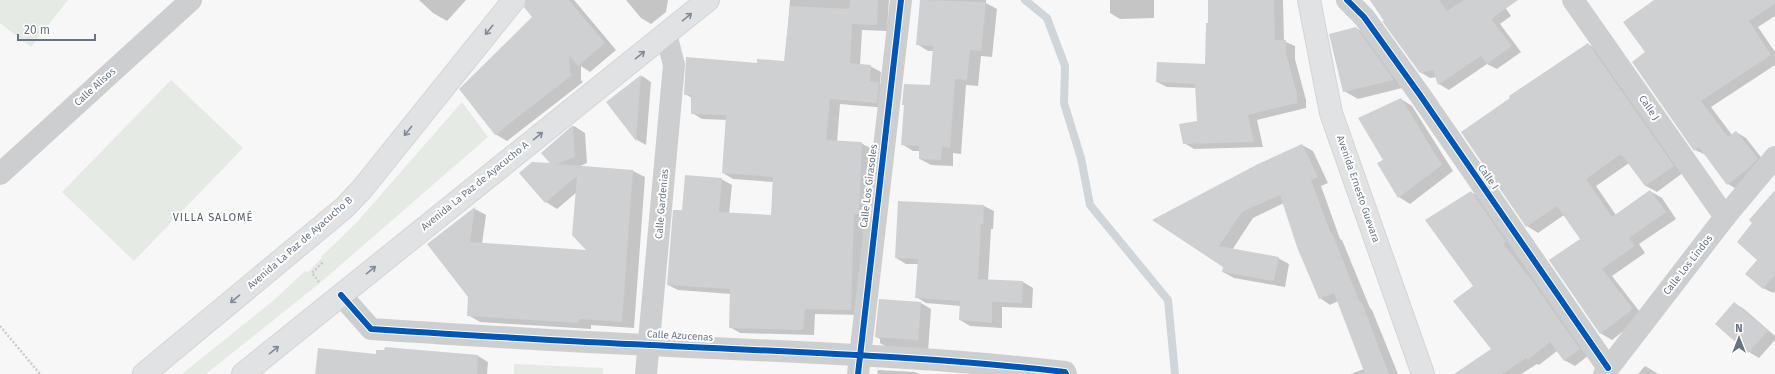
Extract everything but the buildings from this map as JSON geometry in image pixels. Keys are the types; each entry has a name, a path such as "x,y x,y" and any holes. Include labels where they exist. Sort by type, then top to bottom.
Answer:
{"main road":[{"name":"Avenida La Paz de Ayacucho B","path":"144,374 344,208 362,189 514,0"},
{"name":"Avenida La Paz de Ayacucho A","path":"243,374 708,0"},
{"name":"Avenida Ernesto Guevara","path":"1309,0 1331,113 1423,374"}],"street":[{"name":"Calle Alisos","path":"0,174 191,0"},
{"name":"Calle Los Girasoles","path":"859,364 901,0"},
{"name":"Calle I","path":"1347,0 1364,17 1416,89 1606,371"},
{"name":"Calle J","path":"1573,0 1725,217"},
{"name":"Calle Gardenias","path":"646,374 674,66 666,34"},
{"name":"Calle Los Lindos","path":"1606,371 1725,217 1775,158"},
{"name":"Calle Azucenas","path":"341,295 371,329 649,345 859,364 1033,368 1065,372 1066,374"}],"path":[{"path":"320,261 322,263 312,273 320,282"},
{"path":"0,326 40,374"}],"shaded area":[{"path":"0,0 68,0 31,47 0,23"},
{"path":"171,80 243,148 134,261 62,192"},
{"path":"462,102 488,137 320,283 206,374 182,374 274,300 305,271 308,272 322,258 321,257 357,222"},
{"path":"514,364 603,368 603,374 514,374"}],"waterway":[{"path":"1025,0 1047,18 1065,66 1064,103 1081,158 1090,205 1168,300 1175,374"}],"cycle path":[{"path":"858,374 901,0"},
{"path":"1347,0 1364,17 1420,95 1608,368"},
{"path":"341,295 371,329 545,340 910,358 1065,372 1066,374"}],"district":[{"name":"VILLA SALOMÉ","path":"213,217"}]}
